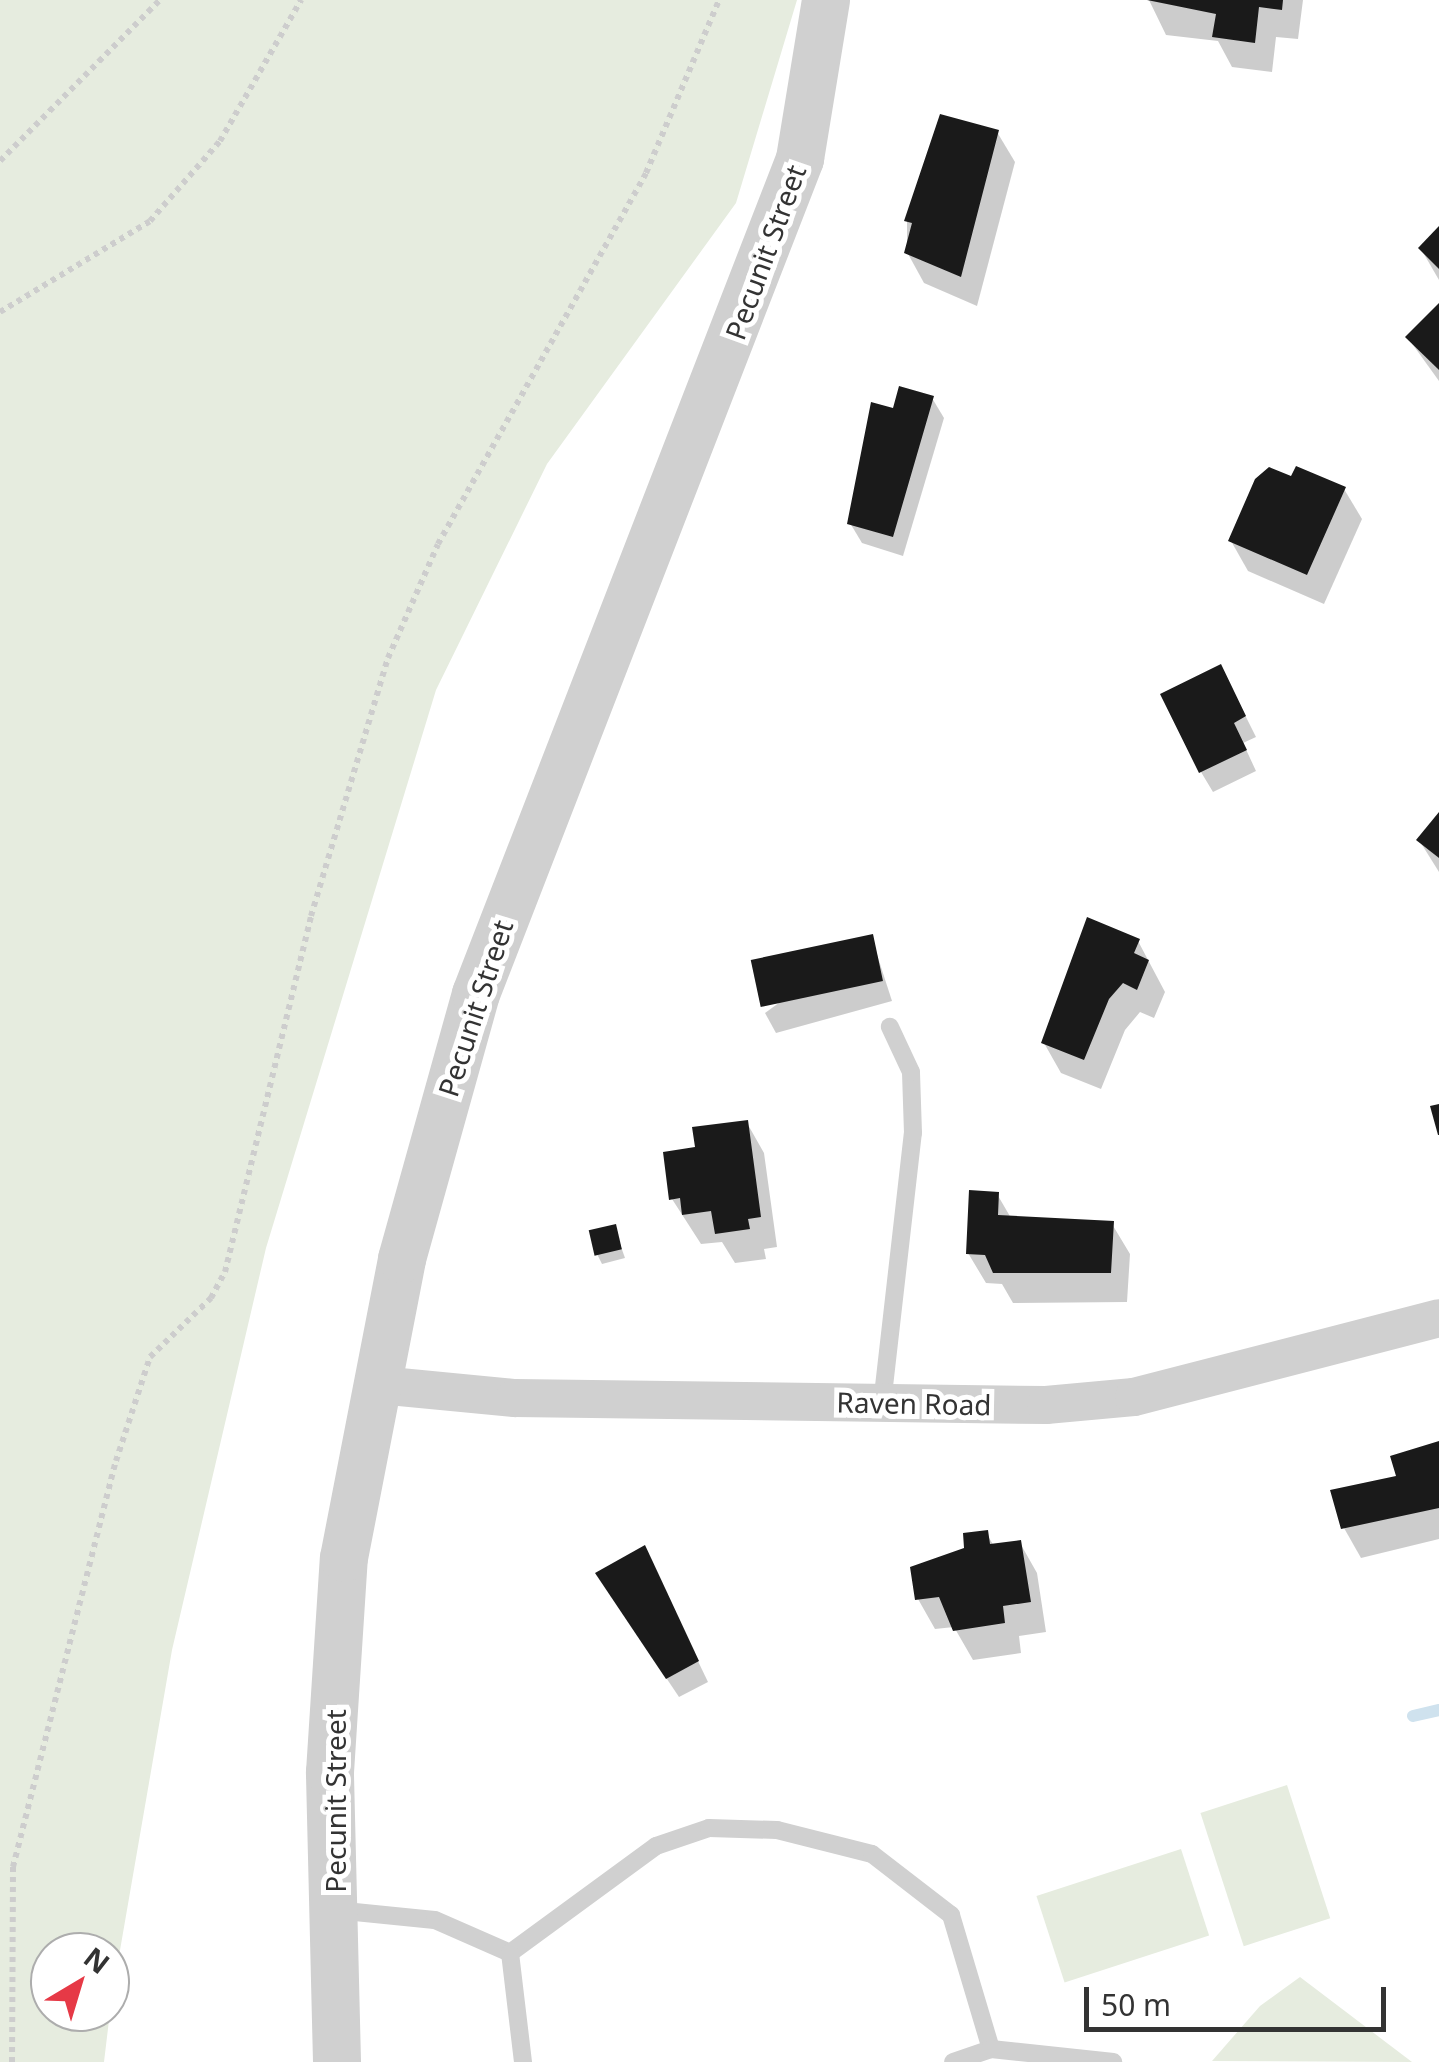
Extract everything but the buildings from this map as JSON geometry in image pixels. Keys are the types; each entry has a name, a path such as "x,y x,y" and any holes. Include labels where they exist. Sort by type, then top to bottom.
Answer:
{"street":[{"name":"Pecunit Street","path":"337,2062 330,1772 344,1558 402,1259 476,994 800,158 826,0"},
{"name":"Raven Road","path":"379,1385 515,1398 882,1404 1134,1397 1439,1318"}],"lane":[{"path":"882,1404 913,1134 911,1072 890,1026"},
{"path":"510,1953 656,1846 709,1828 776,1830 872,1854 927,1888 973,1967 991,2049"},
{"path":"335,1910 435,1920 510,1953"},
{"path":"510,1953 508,2003 522,2062"},
{"path":"953,2062 991,2049 1113,2062"}],"path":[{"path":"0,161 160,0"},
{"path":"0,312 150,220 220,141 301,0"},
{"path":"12,2062 10,1880 116,1461 150,1357 211,1298 225,1272 316,900 388,658 438,544 646,172 718,0"}],"shaded area":[{"path":"0,0 797,0 736,203 547,464 436,690 266,1248 172,1650 123,1932 30,1932 30,2032 108,2032 104,2062 0,2062"},
{"path":"1287,1785 1330,1918 1244,1946 1200,1813"},
{"path":"1181,1849 1209,1936 1065,1983 1036,1896"},
{"path":"1300,1977 1412,2062 1212,2061 1260,2006"}],"waterway":[{"path":"1413,1716 1439,1710"}]}
